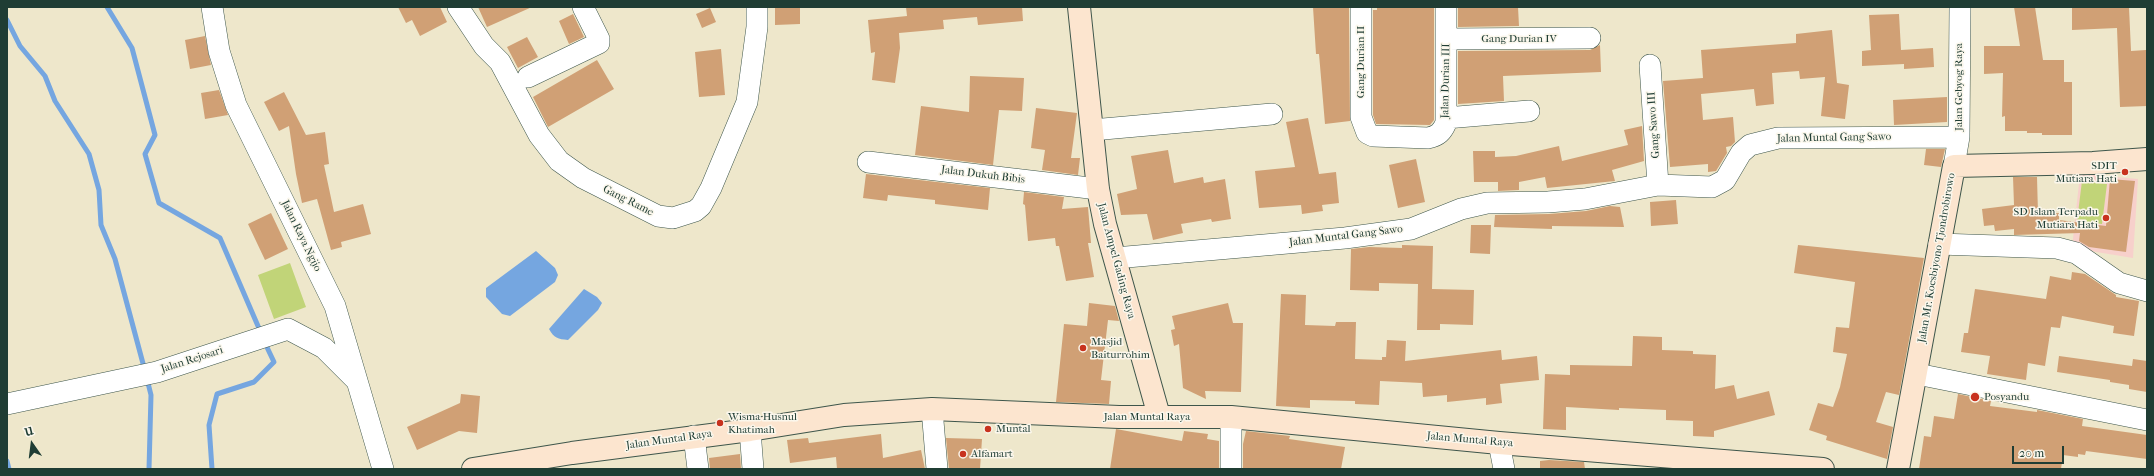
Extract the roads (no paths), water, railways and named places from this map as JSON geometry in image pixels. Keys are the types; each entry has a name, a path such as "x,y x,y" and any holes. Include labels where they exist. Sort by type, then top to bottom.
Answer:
{"main road":[{"name":"Jalan Ampel Gading Raya","path":"1079,7 1098,189 1114,258 1159,416"},
{"name":"Jalan Mr. Koesbiyono Tjondrobirowo","path":"1898,469 1917,374 1954,166 2093,163 2147,159"},
{"name":"Jalan Muntal Raya","path":"479,468 694,436 750,430 844,415 932,409 1119,418 1159,416 1231,417 1499,443 1823,469"}],"street":[{"name":"Jalan Raya Ngijo","path":"212,7 219,51 236,105 335,306 383,469"},
{"name":"Gang Rame","path":"458,7 484,46 500,62 539,135 559,160 583,178 658,216 674,218 690,213 701,206 711,188 747,102 757,27 757,7"},
{"path":"528,77 599,43 599,39 583,7"},
{"name":"Gang Durian II","path":"1361,7 1361,117"},
{"name":"Jalan Durian III","path":"1361,117 1367,133 1372,136 1428,138 1436,136 1442,131 1446,118 1446,7"},
{"name":"Jalan Gebyog Raya","path":"1954,166 1959,137 1960,7"},
{"name":"Gang Durian IV","path":"1447,39 1590,38"},
{"name":"Gang Sawo III","path":"1650,65 1658,185"},
{"path":"1446,118 1529,111"},
{"path":"1092,130 1272,114"},
{"name":"Jalan Muntal Gang Sawo","path":"1114,258 1345,238 1411,229 1461,209 1487,203 1548,202 1584,199 1658,185 1712,187 1725,180 1741,153 1750,145 1778,138 1959,137"},
{"name":"Jalan Dukuh Bibis","path":"868,162 1098,189"},
{"path":"1939,244 2057,248 2076,253 2119,282 2147,291"},
{"name":"Jalan Rejosari","path":"7,404 157,372 288,329 324,348 358,383"},
{"path":"1917,374 2147,420"},
{"path":"932,409 937,469"},
{"path":"1231,417 1231,469"},
{"path":"750,430 753,469"},
{"path":"694,436 698,469"},
{"path":"1499,443 1504,469"}],"water":[{"path":"536,251 555,268 558,275 555,282 510,316 502,314 486,297 486,288"},
{"path":"584,289 597,297 602,303 598,310 568,340 557,338 549,329"}],"waterway":[{"path":"107,7 132,48 155,135 145,154 159,203 220,238 261,333"},
{"path":"7,20 20,46 45,76 55,101 89,154 99,190 101,225 115,259 145,371"},
{"path":"212,469 209,425 217,394 254,382 274,362 264,341"},
{"path":"147,379 151,395 149,469"},
{"path":"7,461 9,469"}],"place":[{"name":"SDIT Mutiara Hati","path":"2125,172"},
{"name":"SD Islam Terpadu Mutiara Hati","path":"2106,218"},
{"name":"Masjid Baiturrohim","path":"1083,348"},
{"name":"Posyandu","path":"1975,397"},
{"name":"Wisma Husnul Khatimah","path":"720,423"},
{"name":"Muntal","path":"988,429"},
{"name":"Alfamart","path":"963,454"}]}
